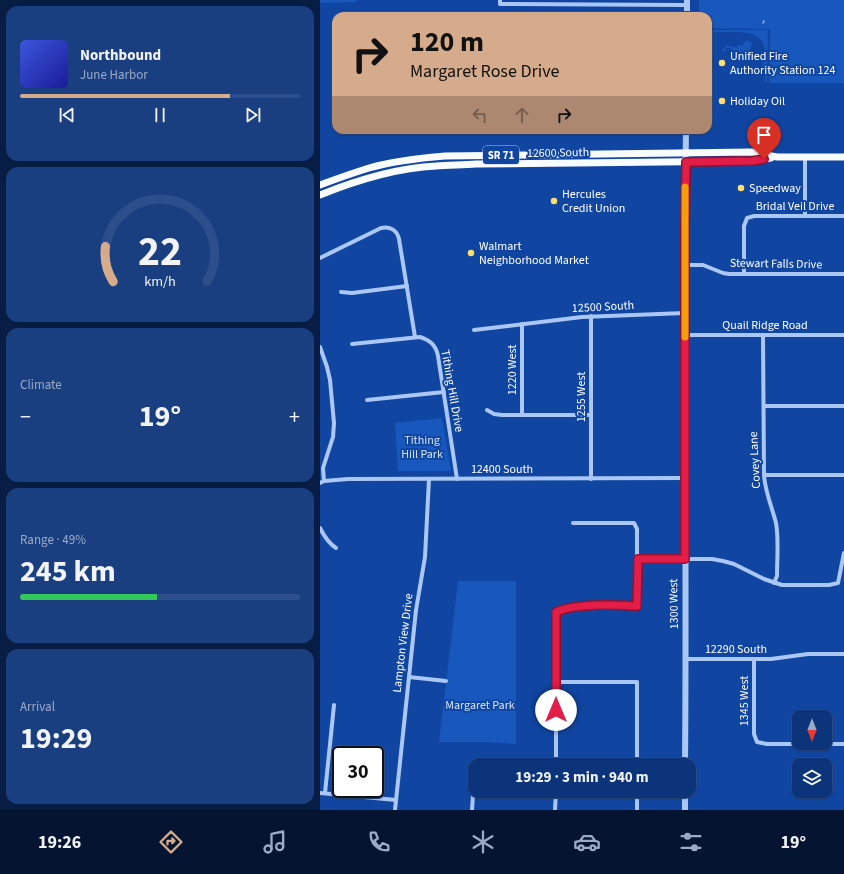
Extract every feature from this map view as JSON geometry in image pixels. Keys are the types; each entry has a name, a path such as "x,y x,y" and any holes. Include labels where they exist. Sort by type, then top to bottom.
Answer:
{"main road":[{"name":"12600 South","path":"320,185 370,168 415,159 445,156 752,152 777,157"},
{"name":"12600 South","path":"320,195 371,177 400,170 435,166 476,164 752,161 777,157 844,157"}],"street":[{"path":"500,2 688,2 687,12"},
{"name":"1300 West","path":"685,758 686,134"},
{"path":"805,157 805,216"},
{"name":"Bridal Veil Drive","path":"744,274 744,226 747,218 754,216 844,216"},
{"path":"320,258 384,227 390,228 398,235 415,337 352,344"},
{"name":"Stewart Falls Drive","path":"685,265 703,265 726,274 844,274"},
{"path":"341,292 352,293 407,286"},
{"name":"12500 South","path":"474,330 591,316 685,313"},
{"name":"1255 West","path":"591,316 591,478"},
{"name":"1220 West","path":"522,324 522,415"},
{"name":"Quail Ridge Road","path":"685,335 844,335"},
{"name":"Covey Lane","path":"764,335 764,475 765,488 777,531 777,576 774,583"},
{"name":"Tithing Hill Drive","path":"415,337 428,340 436,349 457,479"},
{"path":"320,347 330,380 334,423 333,437 323,468 322,482"},
{"path":"367,400 444,392"},
{"path":"764,406 844,406"},
{"path":"487,410 494,414 502,415 591,415"},
{"path":"764,475 844,475"},
{"name":"12400 South","path":"322,482 348,479 685,478"},
{"name":"Lampton View Drive","path":"395,810 416,610 425,557 429,479"},
{"path":"556,758 556,612 566,608 620,605 637,606 638,535 637,528 634,523 573,523"},
{"path":"320,528 330,544 336,548"},
{"path":"638,559 712,559 734,564 774,583 789,585 828,585 838,583 844,553"},
{"name":"12290 South","path":"686,659 771,659 808,654 844,654"},
{"name":"1345 West","path":"754,659 754,734 757,742 767,744 792,744"},
{"path":"409,677 446,681"},
{"path":"556,682 638,682 637,758"},
{"path":"334,705 322,793 396,800"},
{"path":"832,744 844,744"},
{"path":"472,810 473,798"},
{"path":"555,810 556,798"},
{"path":"637,798 637,810"},
{"path":"685,798 685,810"}],"green space":[{"path":"320,0 356,0 356,2 320,3"},
{"path":"699,0 844,0 844,83 769,83 770,29 712,28 712,12 699,12"},
{"path":"712,30 768,30 767,82 765,82 765,74 762,73 762,65 765,54 764,45 761,40 753,34 712,32"},
{"path":"746,40 752,44 750,48 750,56 740,55 740,52 732,52 731,48 726,48 726,51 722,51 722,49 727,46 737,48 738,45 743,45"},
{"name":"Tithing Hill Park","path":"442,418 451,471 398,471 395,423"},
{"name":"Margaret Park","path":"458,581 516,581 516,744 486,742 439,742"}],"slow traffic":[{"path":"685,187 685,337"}],"place":[{"name":"Unified Fire Authority Station 124","path":"722,63"},
{"name":"Holiday Oil","path":"722,101"},
{"name":"Speedway","path":"741,188"},
{"name":"Hercules Credit Union","path":"554,201"},
{"name":"Walmart Neighborhood Market","path":"471,253"}],"route":[{"path":"556,710 556,612 566,608 620,605 637,606 638,559 685,559 686,162 752,161 764,159"}]}
